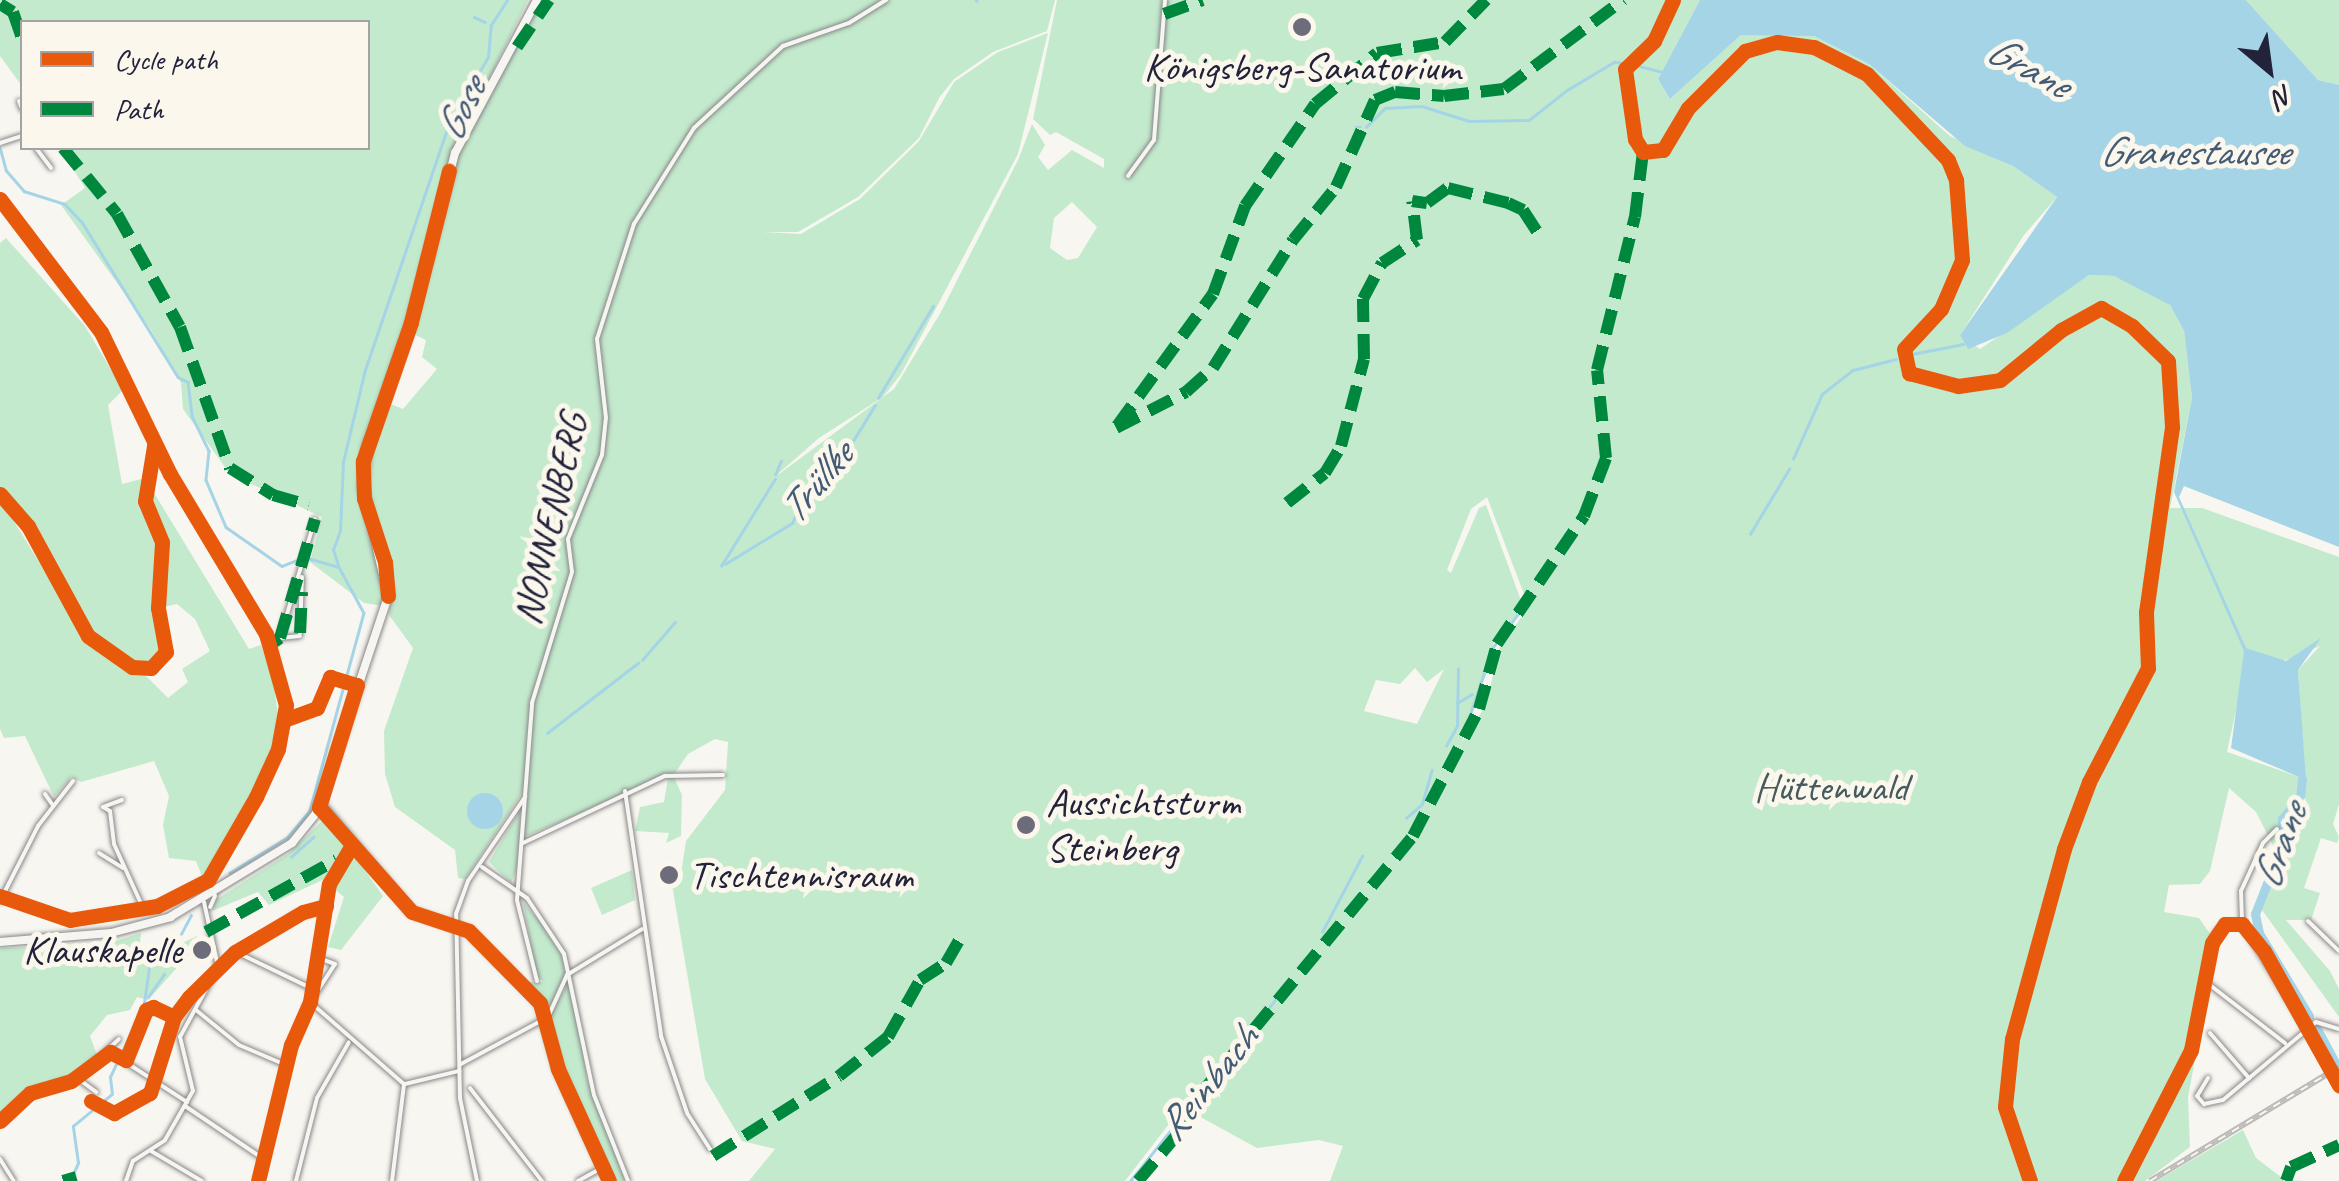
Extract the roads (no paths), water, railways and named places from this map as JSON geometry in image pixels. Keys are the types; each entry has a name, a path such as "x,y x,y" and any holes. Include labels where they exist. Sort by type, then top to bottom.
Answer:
{"main road":[{"path":"311,824 388,596 363,488 367,447 411,322 455,153 537,0"},
{"path":"319,805 412,912 456,924 487,947 535,1000 546,1018 558,1069 609,1181"},
{"path":"170,917 216,893 311,824 331,819"},
{"path":"0,942 111,933 207,904 216,893"}],"street":[{"name":"NONNENBERG","path":"456,924 462,892 527,793 532,702 572,572 568,539 604,443 597,338 634,224 694,128 783,46 849,23 886,0"},
{"path":"1128,176 1154,140 1164,0"},
{"path":"37,150 50,168"},
{"path":"0,199 92,316 154,446 270,644 283,687 282,734 246,820 208,880 143,908 70,920 1,898 52,804 73,782"},
{"path":"280,638 306,564 315,519"},
{"path":"270,644 300,634 302,572"},
{"path":"522,844 625,791 673,774 723,775"},
{"path":"625,791 643,928 666,1056 686,1113 710,1149"},
{"path":"527,793 519,894 537,981"},
{"path":"44,794 52,804"},
{"path":"122,800 103,807 110,811 110,832 143,908"},
{"path":"2277,830 2263,844 2241,890 2242,924 2310,1027 2338,1083"},
{"path":"258,1181 286,1066 313,990 329,884 352,845"},
{"path":"99,853 124,866"},
{"path":"482,867 519,894 552,933 572,973 594,1095 628,1181"},
{"path":"208,880 216,893"},
{"path":"207,904 206,932 218,967"},
{"path":"126,1181 134,1161 151,1151 186,1104 195,1080 183,1063 180,1037 218,967 235,952 303,912 326,906"},
{"path":"2308,922 2339,951"},
{"path":"456,924 459,1071 477,1181"},
{"path":"2242,924 2226,924 2215,934 2206,982 2286,1044"},
{"path":"461,1064 546,1018 572,973 643,928"},
{"path":"235,952 313,990"},
{"path":"310,1002 335,964 319,959"},
{"path":"310,1002 373,1064 404,1084 459,1071"},
{"path":"0,1120 30,1093 77,1078 118,1057 146,1010 162,1010"},
{"path":"196,1010 251,1053 286,1066"},
{"path":"2208,1078 2197,1096 2204,1104 2223,1100 2310,1027 2324,1021 2339,1028"},
{"path":"2210,1033 2249,1078"},
{"path":"118,1057 119,1039"},
{"path":"296,1181 320,1090 349,1042"},
{"path":"118,1057 262,1158"},
{"path":"77,1078 96,1092"},
{"path":"392,1181 404,1084"},
{"path":"470,1088 542,1181"},
{"path":"151,1151 202,1181"},
{"path":"0,1158 14,1181"},
{"path":"578,1181 603,1167"}],"water":[{"name":"Granestausee","path":"1700,0 2246,0 2318,80 2339,85 2339,547 2184,486 2179,497 2246,648 2286,661 2321,638 2298,670 2306,780 2231,748 2244,651 2174,492 2192,398 2184,331 2170,305 2114,276 2089,275 2007,333 1968,349 1960,335 2057,197 2013,166 1965,146 1869,64 1814,36 1741,35 1670,99 1658,79"},
{"path":"485,793 498,798 503,811 498,824 485,829 472,824 467,811 472,798"}],"waterway":[{"name":"Gose","path":"338,565 333,550 340,531 343,462 365,370 449,123 488,57 491,25 507,0"},
{"path":"474,17 485,22"},
{"path":"1366,127 1385,108 1422,106 1469,121 1529,120 1567,90 1614,62 1625,63"},
{"path":"1631,64 1663,72"},
{"path":"1356,127 1361,127"},
{"path":"0,147 6,170 24,191 65,204 82,222 178,377 188,382 192,416 209,451 206,480 226,527 282,566 304,557 339,567 364,613 310,811 287,838 230,873"},
{"name":"Trüllke","path":"878,398 933,306"},
{"path":"1907,355 1963,344"},
{"path":"1793,459 1822,394 1853,370 1896,359"},
{"name":"Trüllke","path":"725,564 792,523 809,487 845,454 875,405"},
{"path":"775,475 781,461"},
{"path":"1750,534 1789,469"},
{"path":"721,566 775,479"},
{"path":"1466,726 1493,647 1523,607"},
{"name":"Trüllke","path":"642,660 675,622"},
{"name":"Trüllke","path":"547,733 638,663"},
{"name":"Reinbach","path":"1446,746 1457,726 1458,669"},
{"path":"1457,703 1472,694"},
{"name":"Reinbach","path":"1406,818 1422,804 1432,770"},
{"name":"Grane","path":"2302,779 2300,797 2282,819 2282,845 2255,914 2259,933 2309,1016"},
{"path":"291,857 313,837"},
{"name":"Reinbach","path":"1322,932 1362,856"},
{"path":"181,934 191,915"},
{"path":"144,1003 149,967"},
{"path":"148,997 164,974"},
{"name":"Reinbach","path":"1130,1181 1287,985"},
{"path":"70,1181 78,1163 73,1126 112,1094 110,1077 143,1007"},
{"name":"Grane","path":"2317,1029 2339,1070"}],"railway":[{"path":"2150,1181 2339,1067"}],"place":[{"name":"Königsberg-Sanatorium","path":"1302,27"},
{"name":"Aussichtsturm Steinberg","path":"1026,825"},
{"name":"Tischtennisraum","path":"669,875"},
{"name":"Klauskapelle","path":"202,950"}],"park label":[{"name":"Hüttenwald","path":"1831,787"}]}
